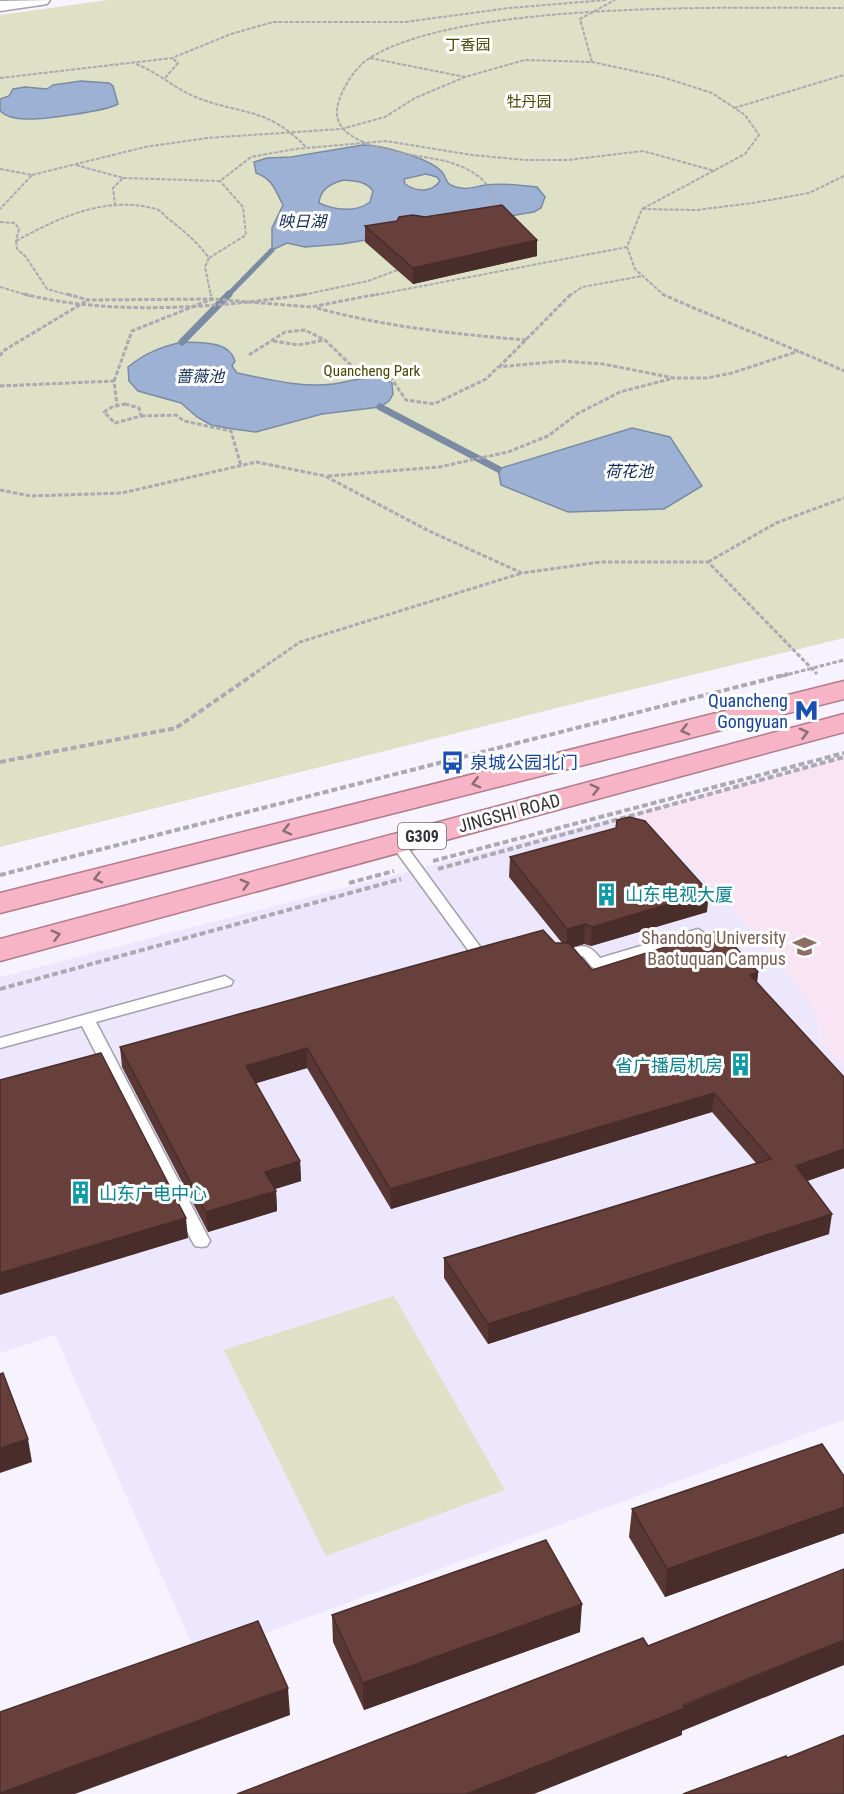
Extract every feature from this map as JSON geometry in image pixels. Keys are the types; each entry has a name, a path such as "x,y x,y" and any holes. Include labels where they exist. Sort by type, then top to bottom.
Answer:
{"highway":[{"name":"JINGSHI ROAD","path":"0,903 840,691"},
{"name":"JINGSHI ROAD","path":"0,950 844,723"}],"main road":[{"path":"0,6 40,0"}],"lane":[{"path":"397,843 476,951"},
{"path":"554,950 560,958 586,950 597,964 698,934"},
{"path":"0,1043 225,981"},
{"path":"87,1019 201,1241"}],"path":[{"path":"0,78 172,58 231,34 273,22 405,22 509,8 606,0"},
{"path":"592,62 580,19 615,0"},
{"path":"639,4 844,8"},
{"path":"521,12 616,5"},
{"path":"484,18 428,31 398,42 370,58 353,73 334,106 338,126 349,136 380,148 445,162 482,178 494,194 495,205 490,215"},
{"path":"165,78 178,63 172,58"},
{"path":"370,58 465,78"},
{"path":"0,169 32,175 145,147 292,131 341,129 385,117 415,98 465,78 525,60 592,62 672,80 712,93 745,115 759,135 745,154 642,209 627,247 635,269 661,294 844,371"},
{"path":"132,63 150,69 195,97 269,116 292,131 306,148"},
{"path":"734,108 844,75"},
{"path":"75,165 123,178 220,181 251,157 306,148 386,141 472,155 536,160 568,160 643,151 715,171"},
{"path":"0,209 32,175"},
{"path":"642,209 696,210 753,203 809,193 844,176"},
{"path":"116,205 113,188 123,178"},
{"path":"213,299 205,267 209,258 246,235 243,207 220,181"},
{"path":"16,241 43,226 84,212 116,205 158,209 194,238 209,258"},
{"path":"0,222 15,223 20,229 16,241 17,249 26,257 47,290 88,300 115,302 213,299 311,307 327,309 364,321 454,334 526,340"},
{"path":"311,307 627,247"},
{"path":"0,287 27,295 72,303 111,306 225,306 277,300 342,287 388,276 408,264"},
{"path":"249,355 282,333 295,330 326,340 338,349 356,370 389,375 398,381 406,400 435,404 486,379 572,293 582,287 642,276"},
{"path":"117,405 114,381 132,331 213,299"},
{"path":"0,356 3,351 88,300"},
{"path":"273,341 298,345 326,340"},
{"path":"498,367 562,361 603,364 674,378 706,378 732,374 799,351"},
{"path":"0,490 31,496 122,492 256,462 326,476 439,467 508,452 548,436 577,414 620,392 674,378"},
{"path":"0,386 114,381"},
{"path":"141,416 139,408 134,405 117,405 104,412 115,423 141,416 176,415 184,421 231,431 241,466"},
{"path":"326,476 429,531 522,573"},
{"path":"0,762 176,728 300,642 522,573 601,562 708,562 776,523 844,498"},
{"path":"708,562 811,669 840,691"},
{"path":"0,875 844,660"}],"shaded area":[{"name":"Shandong University Baotuquan Campus","path":"844,757 844,1065 821,1040 816,1015 810,1001 720,893 634,813"},
{"path":"634,813 720,893 810,1001 816,1015 821,1040 844,1065 844,1420 198,1658 55,1335 0,1353 0,977"}],"green space":[{"name":"Quancheng Park","path":"108,0 844,0 844,638 0,847 0,15"},
{"path":"394,1296 505,1490 326,1556 224,1350"}],"water":[{"path":"81,81 109,83 113,86 118,104 88,112 34,119 12,117 0,111 0,99 9,96 13,89 25,87 47,89 53,85"},
{"name":"映日湖","path":"363,145 371,146 405,153 427,162 442,172 453,186 469,188 511,184 531,186 537,187 545,197 541,208 534,212 342,244 305,247 287,243 272,250 272,228 283,205 270,182 256,173 254,162 267,158 291,157","holes":["426,174 437,177 440,181 432,188 424,190 414,189 405,184 404,179","344,180 367,185 373,191 370,202 352,209 319,203 327,187"]},
{"name":"蔷薇池","path":"182,342 213,344 227,349 235,361 232,366 237,373 309,385 378,378 392,383 393,394 389,401 380,407 322,414 256,432 211,425 197,417 181,403 138,391 129,381 128,367 134,362 154,351"},
{"name":"荷花池","path":"632,428 670,437 702,486 664,509 568,512 501,485 498,469"}],"building":[{"path":"502,205 537,240 413,268 365,226 397,221 399,217 413,215 425,217"},
{"name":"山东电视大厦","path":"629,817 645,821 709,892 592,927 585,924 567,929 510,857 616,828 617,820"},
{"path":"543,930 555,943 569,943 592,970 720,930 758,972 750,975 844,1077 844,1149 796,1166 832,1214 488,1324 444,1258 771,1159 714,1093 390,1189 307,1048 246,1066 300,1161 265,1172 276,1191 206,1212 120,1047"},
{"name":"山东广电中心","path":"101,1053 186,1218 0,1273 0,1080"},
{"path":"3,1373 28,1439 0,1448 0,1374"},
{"path":"822,1444 844,1476 844,1507 667,1569 632,1509"},
{"path":"546,1540 582,1604 363,1683 332,1615"},
{"path":"844,1569 844,1640 683,1705 685,1708 466,1794 237,1794 643,1638 648,1646"},
{"path":"258,1621 288,1688 0,1793 0,1712"},
{"path":"844,1735 844,1794 683,1794 786,1756 787,1758"}],"waterway":[{"path":"227,296 272,250"},
{"path":"182,342 229,294"},
{"path":"380,407 498,469"}],"place":[{"name":"Quancheng Gongyuan","path":"806,710"},
{"name":"泉城公园北门","path":"452,762"},
{"name":"山东电视大厦","path":"607,894"},
{"name":"Shandong University Baotuquan Campus","path":"804,947"},
{"name":"省广播局机房","path":"741,1065"},
{"name":"山东广电中心","path":"81,1193"}],"park label":[{"name":"丁香园","path":"468,45"},
{"name":"牡丹园","path":"529,102"}]}
